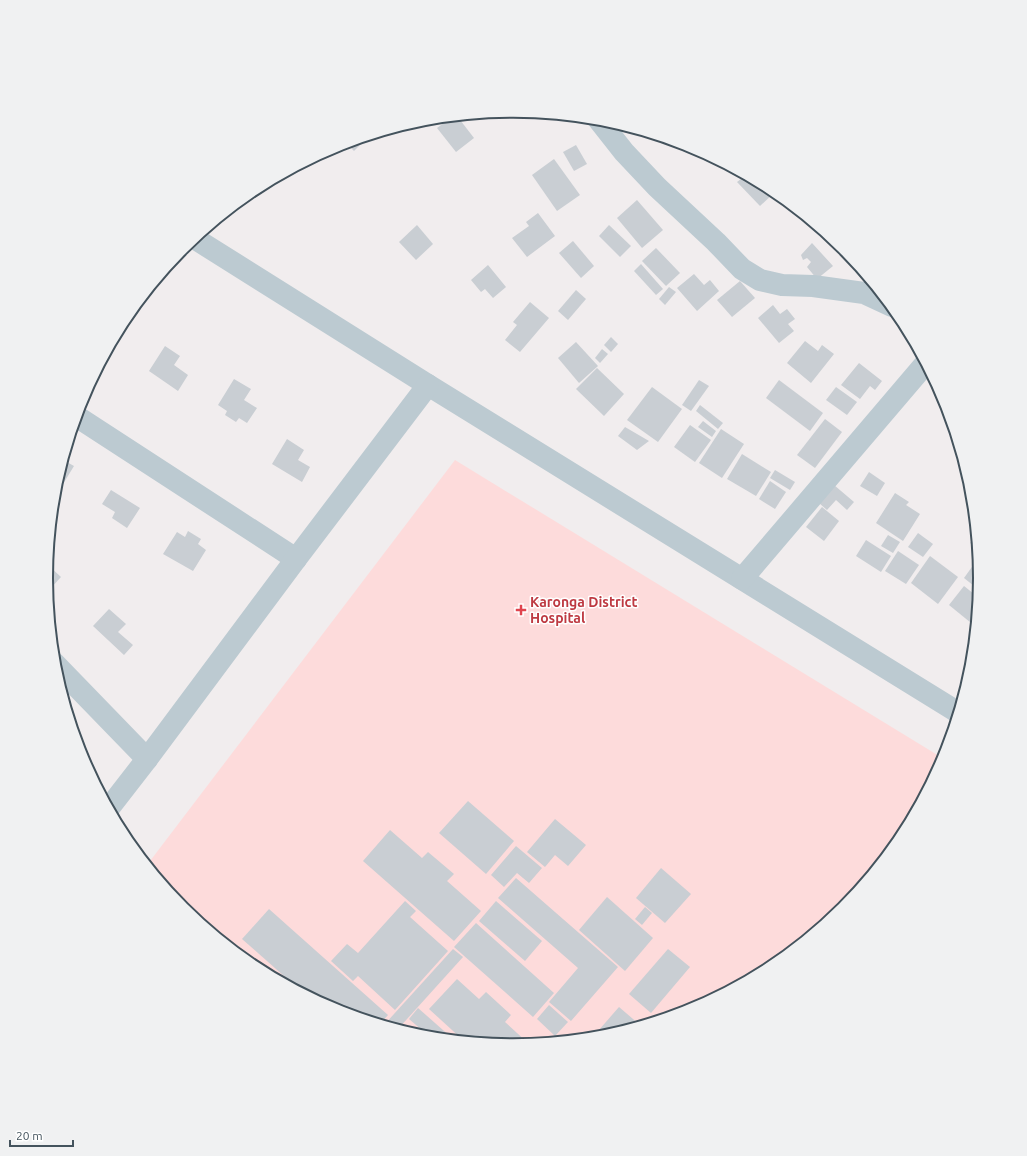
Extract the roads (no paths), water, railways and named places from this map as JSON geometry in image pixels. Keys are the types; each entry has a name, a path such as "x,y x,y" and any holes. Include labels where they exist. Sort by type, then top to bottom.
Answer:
{"street":[{"path":"604,126 624,152 657,187 716,242 742,269 760,280 782,285 813,286 864,293 881,301"},
{"path":"200,241 428,385 954,710"},
{"path":"742,578 923,367"},
{"path":"112,804 428,385"},
{"path":"81,419 296,559"},
{"path":"63,672 147,759"}],"place":[{"name":"Karonga District Hospital","path":"521,610"}]}
